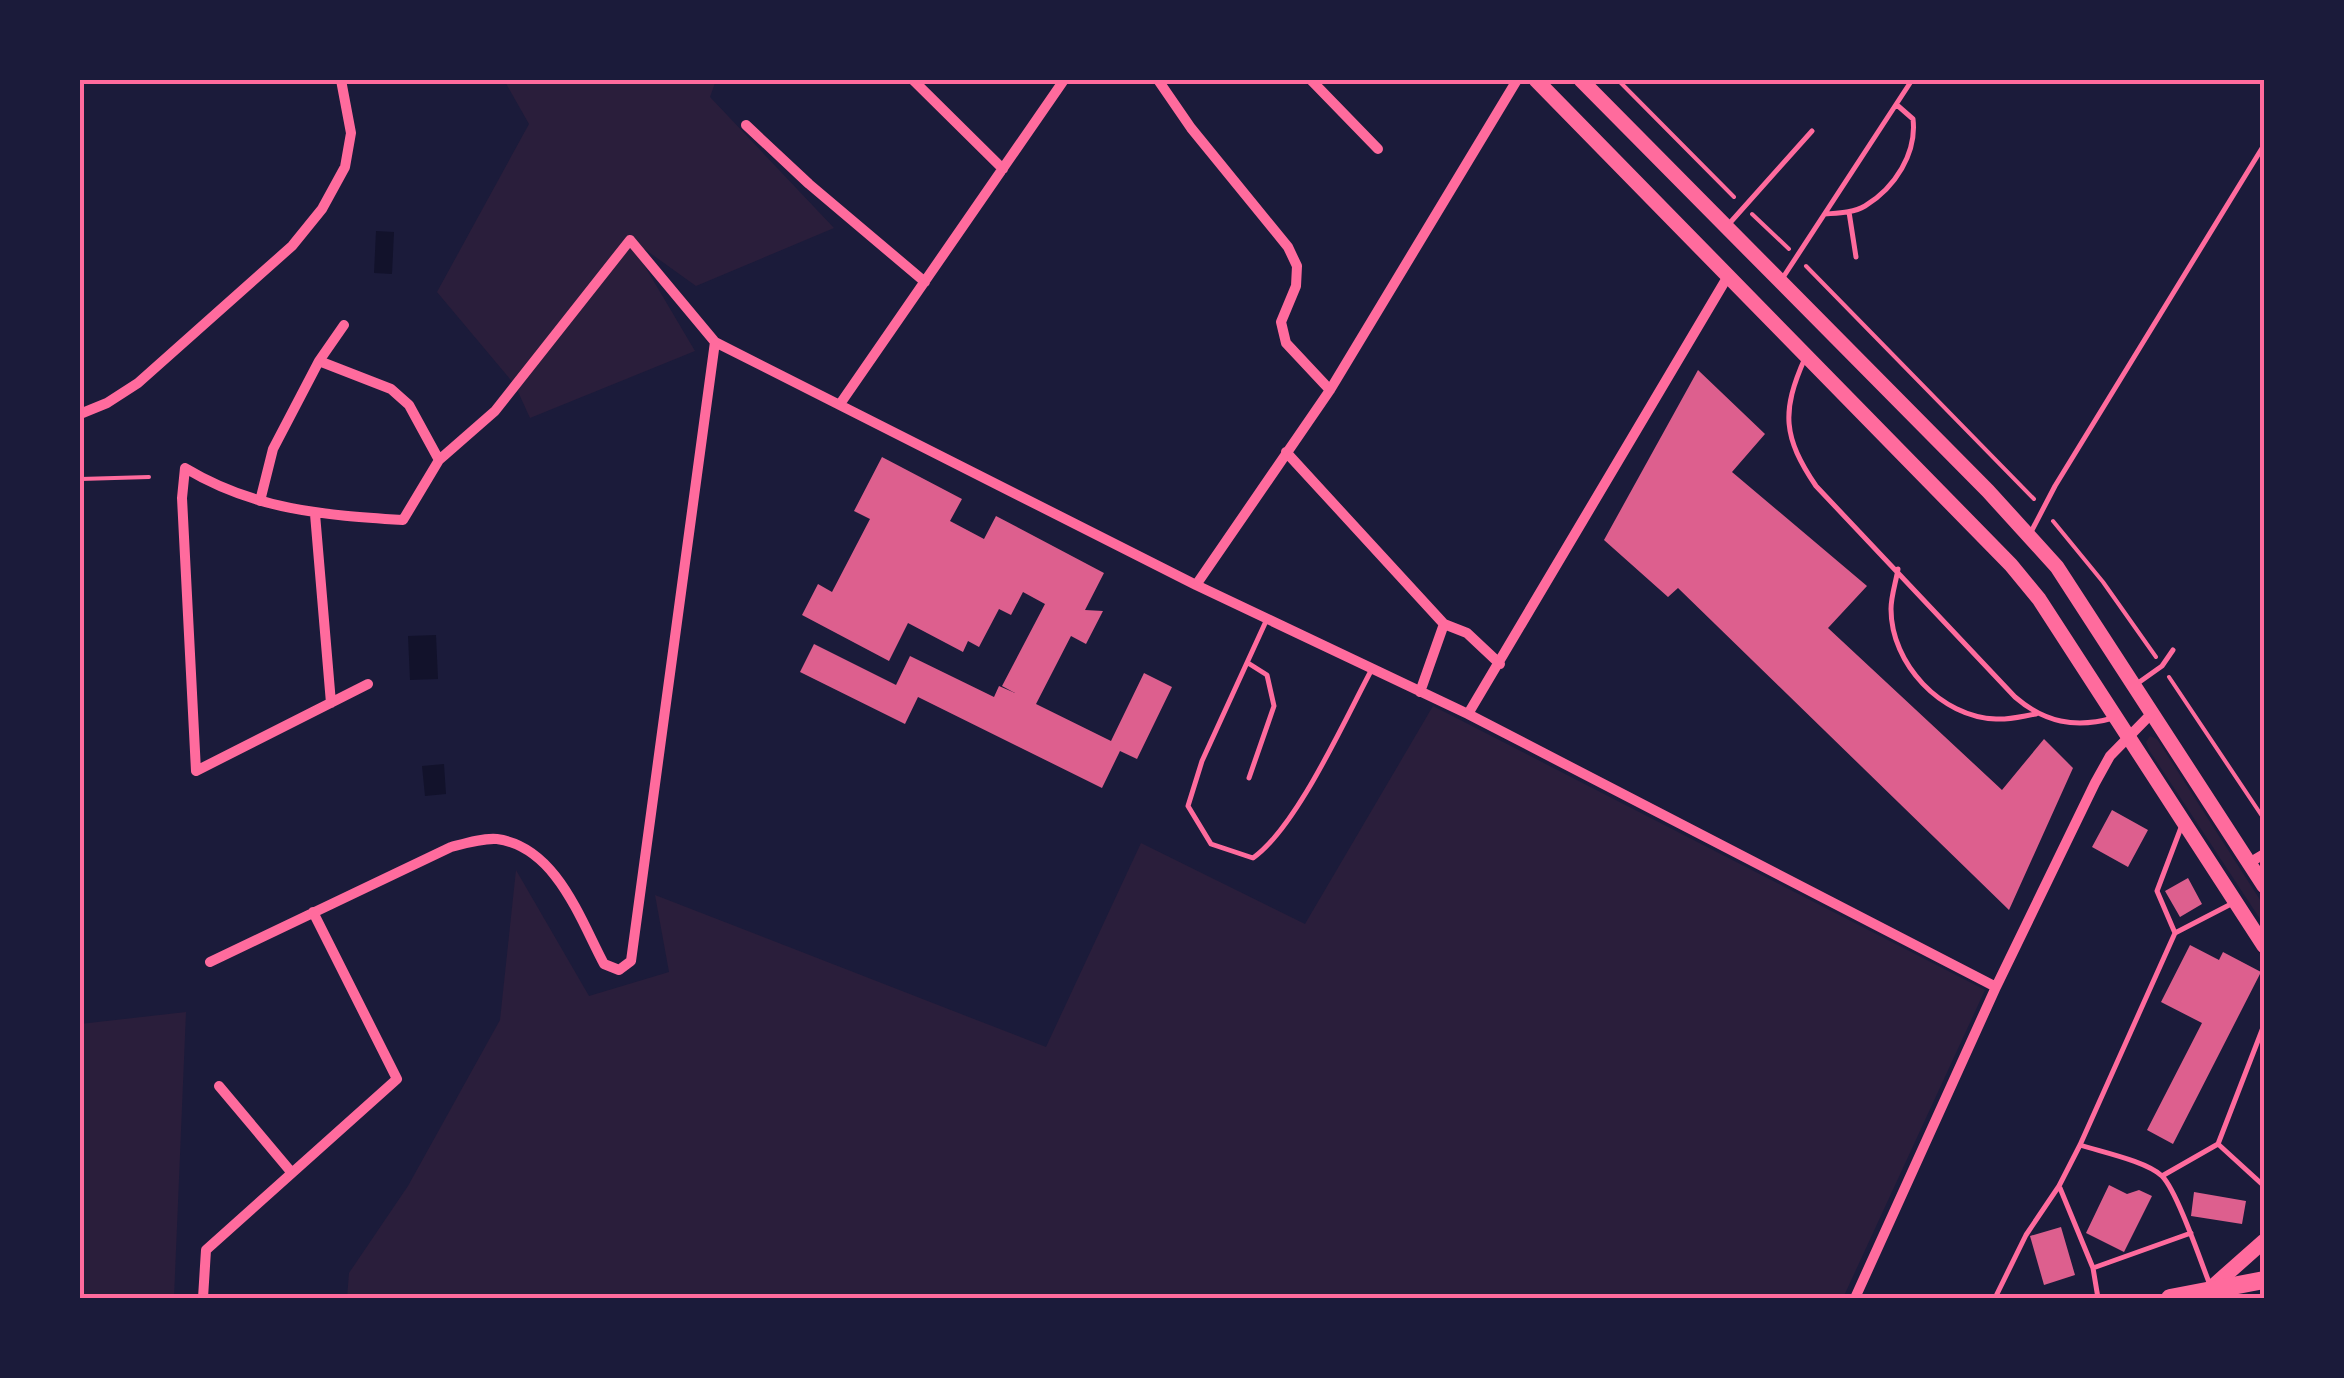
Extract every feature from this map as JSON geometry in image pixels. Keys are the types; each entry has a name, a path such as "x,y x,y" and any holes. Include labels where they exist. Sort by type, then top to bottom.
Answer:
{"main road":[{"path":"1536,80 2039,598 2264,946"},
{"path":"1580,80 2057,567 2153,712 2257,858 2264,886"},
{"path":"2211,1288 2264,1242"},
{"path":"2170,1298 2264,1280"}],"street":[{"path":"80,414 107,403 138,382 292,246 322,209 345,167 351,133 341,80"},
{"path":"913,80 1003,169"},
{"path":"840,404 1064,80"},
{"path":"1158,80 1191,128 1288,247 1298,266 1296,286 1281,322 1286,342 1330,390"},
{"path":"1311,80 1378,149"},
{"path":"1196,585 1330,390 1517,80"},
{"path":"746,125 925,282"},
{"path":"368,684 196,772 182,498 185,468 221,489 260,501 315,514 403,520 438,460 494,411 630,240 714,342 1196,585 1468,714 1996,987"},
{"path":"1468,714 1728,276"},
{"path":"260,501 273,448 344,324"},
{"path":"210,962 452,847 479,840 500,840 526,850 555,873 604,964 619,970 631,961 714,342"},
{"path":"320,361 391,389 409,405 438,460"},
{"path":"1286,452 1444,624 1466,634 1500,664"},
{"path":"315,514 331,703"},
{"path":"1420,692 1444,624"},
{"path":"1855,1298 1996,987 2096,783 2110,756 2153,712"},
{"path":"203,1298 206,1250 397,1079 313,912"},
{"path":"219,1086 292,1173"}],"lane":[{"path":"1780,282 1912,80"},
{"path":"1825,214 1864,206 1887,187 1904,164 1915,139 1913,118 1898,105"},
{"path":"1726,227 1812,131"},
{"path":"2030,536 2056,486 2264,145"},
{"path":"1848,212 1856,257"},
{"path":"1806,355 1790,393 1787,422 1796,456 1816,486 2036,714 2078,724 2116,718"},
{"path":"1898,570 1891,610 1900,650 1922,685 1955,709 1995,719 2036,714"},
{"path":"1268,619 1202,761 1188,806 1211,844 1253,858 1268,848 1294,812 1372,669"},
{"path":"2135,685 2162,666 2173,650"},
{"path":"1248,663 1267,675 1274,706 1249,778"},
{"path":"2175,933 2157,891 2183,822"},
{"path":"1995,1298 2026,1236 2080,1145 2175,933 2236,902"},
{"path":"2162,1176 2218,1144 2264,1025"},
{"path":"2218,1144 2264,1186"},
{"path":"2080,1145 2134,1162 2162,1176 2191,1232 2211,1288"},
{"path":"2059,1186 2093,1268 2098,1298"},
{"path":"2093,1268 2191,1232"}],"path":[{"path":"80,479 149,477"}],"shaded area":[{"path":"504,80 716,80 710,97 834,228 696,286 643,248 637,253 695,351 530,418 515,385 437,292 529,124"},
{"path":"376,231 394,232 392,274 374,273"},
{"path":"436,635 438,679 410,680 408,636"},
{"path":"1433,706 1985,990 1843,1298 347,1298 349,1273 408,1186 500,1020 516,870 589,996 669,972 655,895 1046,1047 1141,843 1305,924"},
{"path":"2150,736 2157,739 2264,906 2264,925 2149,750 2146,742"},
{"path":"444,764 446,794 425,796 422,766"},
{"path":"186,1012 174,1298 80,1298 80,1024"}],"building":[{"path":"1698,370 1765,434 1732,472 1867,586 1828,628 2002,790 2044,739 2073,768 2009,910 1678,588 1668,597 1604,540"},
{"path":"882,457 962,499 950,521 984,539 996,516 1104,573 1085,610 1103,611 1086,644 1071,636 1036,704 1111,741 1144,673 1172,687 1137,759 1120,751 1102,788 918,697 905,724 800,672 814,644 896,685 910,656 994,697 999,686 1015,693 1002,686 1045,604 1023,592 1011,615 999,609 979,647 968,641 963,652 908,623 889,661 802,615 818,584 832,592 870,519 854,511"},
{"path":"2112,810 2148,830 2128,867 2092,847"},
{"path":"2188,878 2202,904 2180,917 2165,891"},
{"path":"2190,945 2219,960 2223,952 2261,972 2173,1144 2147,1130 2202,1023 2161,1002"},
{"path":"2109,1185 2127,1194 2139,1190 2152,1196 2124,1252 2086,1233"},
{"path":"2194,1192 2246,1201 2242,1224 2191,1216"},
{"path":"2061,1227 2075,1275 2044,1285 2030,1236"}]}
